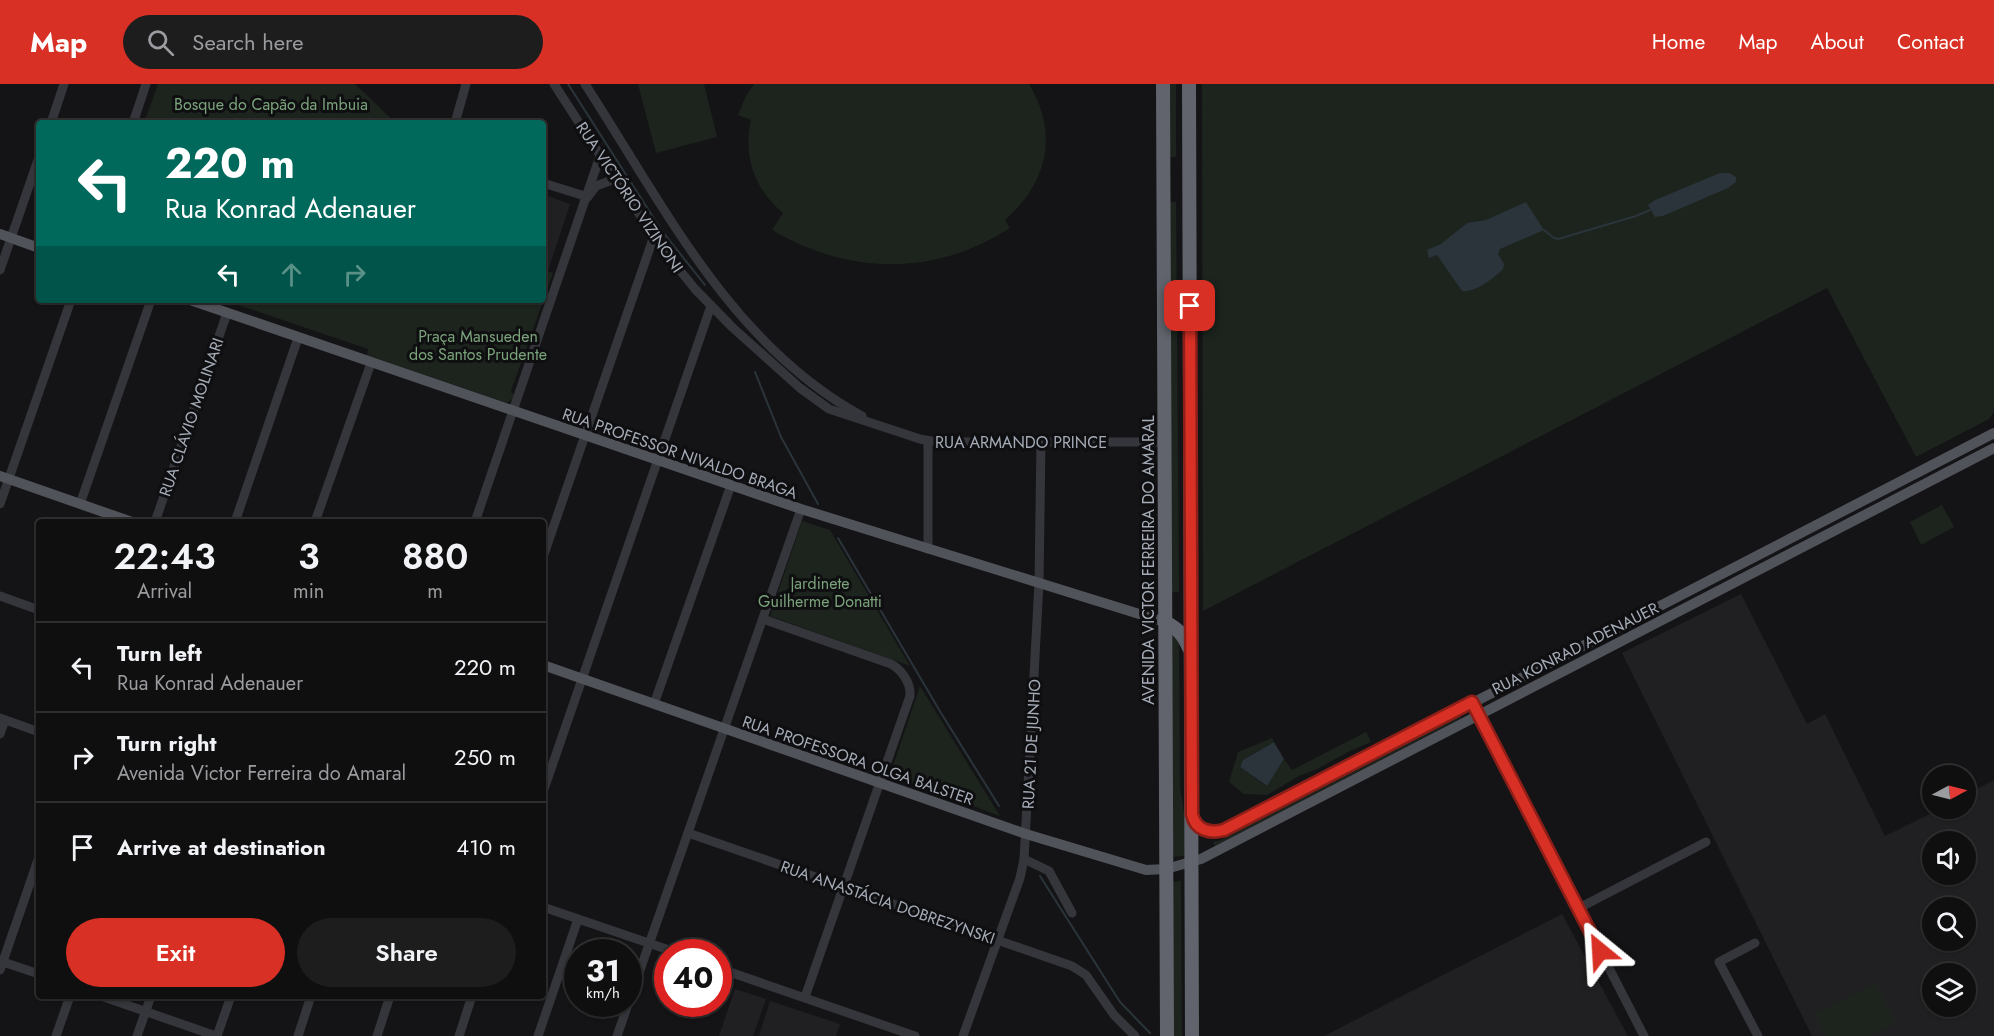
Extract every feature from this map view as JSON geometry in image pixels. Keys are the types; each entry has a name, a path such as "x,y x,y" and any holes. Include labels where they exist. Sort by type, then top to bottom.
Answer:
{"highway":[{"name":"AVENIDA VICTOR FERREIRA DO AMARAL","path":"1163,84 1167,1036"},
{"path":"1189,84 1192,1036"},
{"path":"1164,161 1169,167 1177,169 1184,167 1190,161"},
{"path":"1164,194 1168,188 1176,185 1184,187 1190,193"},
{"path":"1165,622 1183,634 1191,653"}],"main road":[{"path":"5,236 36,247"},
{"name":"RUA PROFESSOR NIVALDO BRAGA","path":"199,303 801,509 1165,622"},
{"name":"RUA KONRAD ADENAUER","path":"1192,814 1194,822 1204,830 1214,832 1224,830 1994,433"},
{"name":"RUA KONRAD ADENAUER","path":"1166,869 1193,862 1994,448"},
{"path":"4,478 123,519"},
{"name":"RUA PROFESSORA OLGA BALSTER","path":"546,666 1026,834 1146,870 1166,869"}],"street":[{"path":"52,120 64,84"},
{"path":"134,120 146,84"},
{"path":"456,120 466,84"},
{"name":"RUA VICTÓRIO VIZINONI","path":"554,84 654,236 684,276 711,306"},
{"name":"RUA VICTÓRIO VIZINONI","path":"588,87 676,227 717,287"},
{"path":"477,519 600,156"},
{"path":"0,270 5,236 36,164"},
{"path":"588,197 596,186 615,179"},
{"path":"546,184 588,197"},
{"path":"546,548 654,236"},
{"name":"RUA ARMANDO PRINCE","path":"717,287 741,317 814,386 880,426"},
{"path":"0,504 4,478 70,303"},
{"path":"80,504 150,303"},
{"path":"546,783 711,306"},
{"name":"RUA ARMANDO PRINCE","path":"711,306 814,399 841,414 928,441 1164,442"},
{"name":"RUA CLÁVIO MOLINARI","path":"156,519 227,313"},
{"path":"235,519 298,338"},
{"path":"316,519 370,363"},
{"path":"928,441 928,549"},
{"name":"RUA 21 DE JUNHO","path":"963,1036 1020,878 1024,859 1039,583 1041,442"},
{"path":"654,704 731,485"},
{"path":"617,1036 801,509"},
{"path":"0,596 36,609"},
{"path":"763,619 891,664 899,670 909,684 910,696 805,998"},
{"path":"1472,702 1644,1036"},
{"path":"0,734 2,719 36,731"},
{"name":"RUA ANASTÁCIA DOBREZYNSKI","path":"688,833 1072,966 1086,975 1114,1015 1135,1036"},
{"path":"1579,908 1706,842"},
{"path":"1024,859 1049,872 1072,913"},
{"path":"36,865 1,964 36,973"},
{"path":"546,908 654,945"},
{"path":"537,1036 579,919"},
{"path":"1755,943 1719,962 1758,1036"},
{"path":"732,973 915,1036"},
{"path":"56,1036 69,999"},
{"path":"110,999 216,1036 230,999"},
{"path":"137,1036 150,999"},
{"path":"298,1036 311,999"},
{"path":"376,1036 389,999"},
{"path":"459,1036 471,999"}],"shaded area":[{"path":"1720,173 1729,173 1736,177 1736,182 1728,188 1663,216 1655,217 1648,205 1655,200"},
{"path":"546,195 570,204 548,271 546,270"},
{"path":"1526,202 1544,230 1500,249 1498,254 1504,264 1503,269 1484,284 1473,290 1462,291 1437,255 1429,258 1427,250 1441,244 1467,223 1486,220"},
{"path":"1741,594 1807,724 1825,714 1885,836 1922,818 1976,819 1976,789 1994,780 1994,1036 1812,1036 1622,653"},
{"path":"1274,742 1284,759 1267,786 1240,767 1243,760"},
{"path":"1562,914 1628,1036 1324,1036"},
{"path":"735,989 766,999 753,1036 719,1036 725,1017 732,1017 732,998"},
{"path":"770,1001 840,1024 836,1036 759,1036"}],"green space":[{"name":"Bosque do Capão da Imbuia","path":"158,84 355,84 393,120 145,120"},
{"path":"638,84 704,84 717,137 656,153"},
{"path":"754,84 1029,84 1044,121 1046,139 1044,156 1031,190 1005,220 1010,228 981,244 952,255 922,262 891,264 861,262 831,256 801,245 772,230 783,213 773,204 758,183 750,159 751,120 738,115"},
{"path":"1168,84 1176,84 1176,157 1169,157"},
{"path":"1202,84 1994,84 1994,412 1989,419 1916,457 1827,288 1203,611"},
{"path":"1167,202 1176,202 1179,592 1170,592"},
{"name":"Praça Mansueden dos Santos Prudente","path":"546,270 553,273 546,293"},
{"name":"Praça Mansueden dos Santos Prudente","path":"233,303 542,303 511,391 513,398 507,403 367,355 368,349"},
{"path":"1942,505 1954,527 1921,545 1910,522"},
{"name":"Jardinete Guilherme Donatti","path":"802,521 830,530 910,666 770,616"},
{"path":"1170,632 1179,637 1180,787 1185,821 1185,856 1172,857"},
{"path":"920,686 1000,816 890,775"},
{"path":"1461,716 1215,846 1213,842 1221,840"},
{"path":"1366,732 1371,742 1299,776 1267,795 1244,794 1229,782 1238,752 1272,738 1274,742 1243,760 1240,767 1266,786 1284,759 1292,770"},
{"path":"1181,881 1182,1036 1172,1036 1172,882"},
{"path":"1876,983 1896,1023 1870,1036 1826,1036 1815,1014"}],"waterway":[{"path":"568,84 662,231 705,285"},
{"path":"1544,230 1558,239 1650,210"},
{"path":"755,372 781,437 818,504"},
{"path":"838,538 941,713 999,806"},
{"path":"1040,876 1120,1002 1150,1033"}],"route":[{"path":"1190,306 1192,817 1194,822 1207,831 1224,830 1472,702 1600,951"}]}
